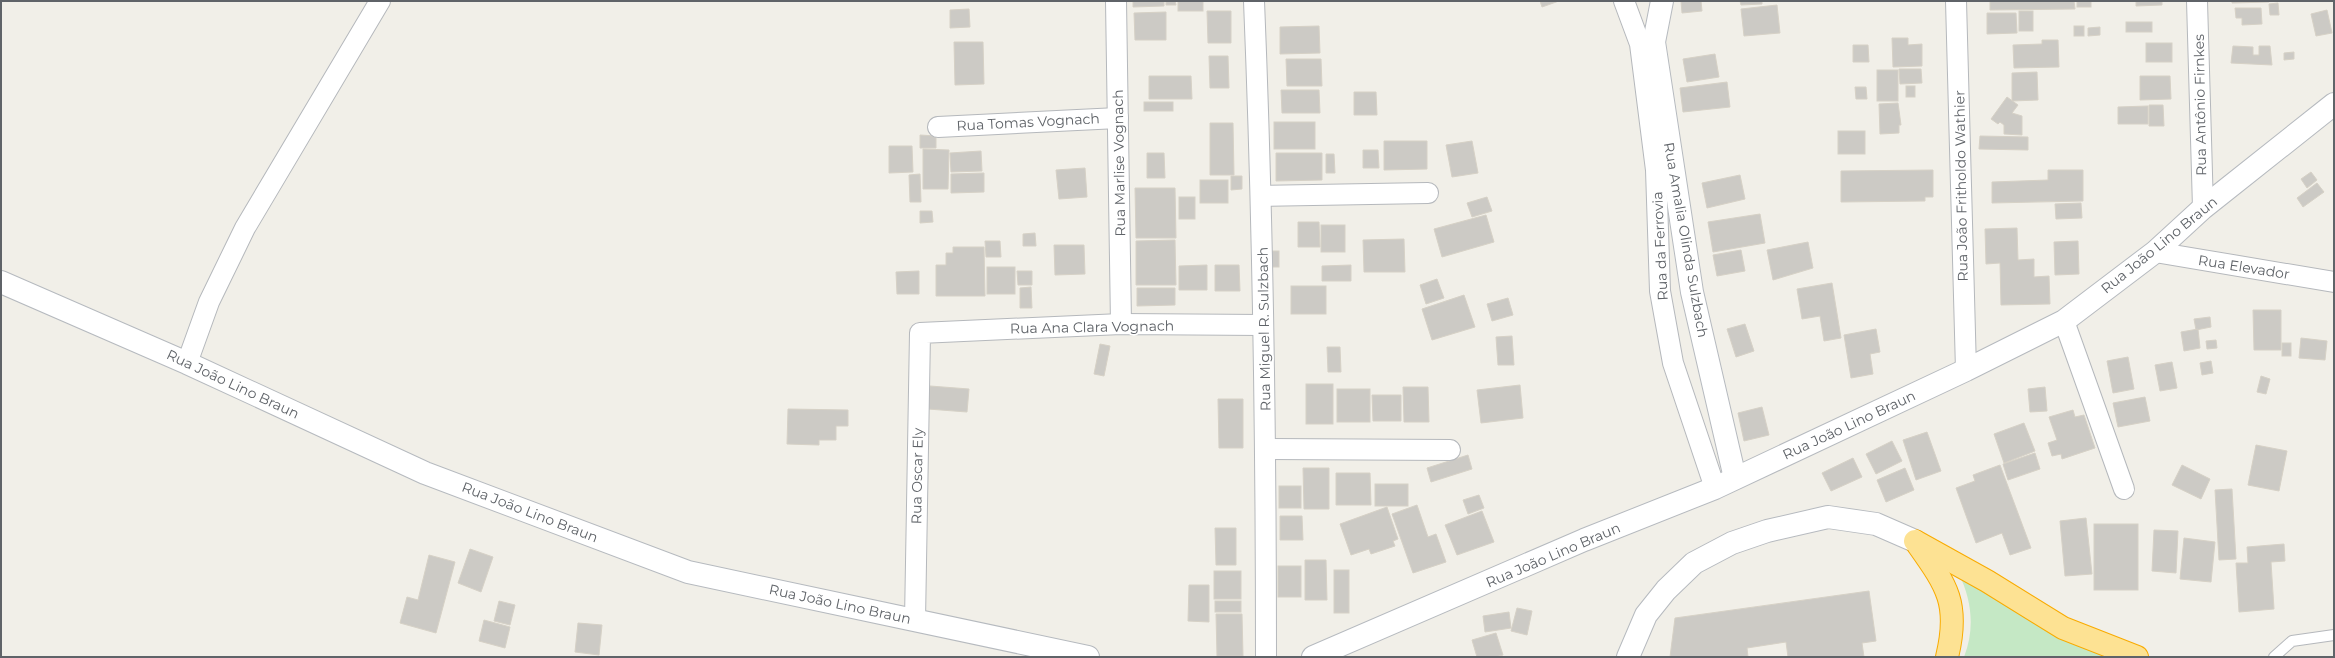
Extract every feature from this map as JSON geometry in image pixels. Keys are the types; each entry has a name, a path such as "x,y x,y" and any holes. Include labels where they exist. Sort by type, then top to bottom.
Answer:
{"highway":[{"path":"1915,540 1944,582 1950,599 1951,635 1947,657"},
{"path":"1915,540 1987,581 2063,628 2137,657"}],"street":[{"path":"187,363 209,302 245,228 380,1"},
{"name":"Rua Marlise Vognach","path":"1116,1 1121,324"},
{"name":"Rua Miguel R. Sulzbach","path":"1254,1 1262,196 1266,449 1266,657"},
{"name":"Rua da Ferrovia","path":"1624,1 1647,43 1656,170 1662,298 1673,363 1715,488"},
{"name":"Rua Amalia Olinda Sulzbach","path":"1662,1 1647,43 1692,292 1735,478"},
{"name":"Rua João Fritholdo Wathier","path":"1956,1 1966,370"},
{"name":"Rua Antônio Firnkes","path":"2197,1 2203,208"},
{"name":"Rua João Lino Braun","path":"1313,657 1584,540 1715,488 1966,370 2064,321 2154,252 2203,208 2334,104"},
{"name":"Rua Tomas Vognach","path":"938,127 1118,118"},
{"path":"1262,196 1428,193"},
{"name":"Rua Elevador","path":"2154,252 2334,282"},
{"name":"Rua João Lino Braun","path":"1,282 187,363 425,473 688,572 1088,657"},
{"path":"2064,321 2124,489"},
{"name":"Rua Ana Clara Vognach","path":"920,333 1121,324 1263,325"},
{"name":"Rua Oscar Ely","path":"915,620 920,333"},
{"path":"1266,449 1450,450"},
{"path":"1628,657 1646,615 1666,590 1694,563 1732,543 1766,531 1828,517 1876,524 1915,540"}],"lane":[{"path":"2274,657 2292,641 2334,635"}],"green space":[{"path":"1959,574 2048,630 2105,657 1964,657 1970,636 1971,626 1967,594"}],"building":[{"path":"1133,1 1164,1 1164,6 1133,7"},
{"path":"1166,1 1175,1 1176,5 1166,5"},
{"path":"1178,1 1203,1 1203,11 1178,11"},
{"path":"1540,1 1559,1 1542,7"},
{"path":"1681,1 1701,1 1702,11 1682,13"},
{"path":"1740,1 1762,1 1762,4 1741,5"},
{"path":"1990,1 2074,1 2075,9 1990,10"},
{"path":"2077,1 2091,1 2091,7 2077,7"},
{"path":"2136,1 2162,1 2162,5 2136,6"},
{"path":"2232,1 2269,1 2269,2 2232,3"},
{"path":"2278,3 2279,15 2270,15 2269,4"},
{"path":"1777,5 1780,33 1744,36 1741,9"},
{"path":"2235,8 2261,8 2262,24 2242,25 2242,18 2236,18"},
{"path":"969,9 970,27 950,28 950,10"},
{"path":"2327,10 2332,33 2316,36 2311,14"},
{"path":"1207,11 1231,11 1231,43 1208,43"},
{"path":"2019,11 2033,11 2033,31 2019,31"},
{"path":"1166,12 1166,40 1135,40 1134,13"},
{"path":"1987,13 2016,13 2017,33 1987,34"},
{"path":"2126,22 2152,22 2152,32 2126,32"},
{"path":"1319,26 1320,53 1280,54 1280,27"},
{"path":"2074,26 2084,26 2084,36 2074,36"},
{"path":"2100,27 2100,35 2088,36 2088,28"},
{"path":"1892,38 1908,38 1908,45 1922,44 1922,66 1893,67"},
{"path":"2042,40 2058,40 2059,67 2014,68 2013,45 2042,44"},
{"path":"954,42 983,42 984,84 955,85"},
{"path":"2146,43 2172,43 2172,62 2146,62"},
{"path":"1853,45 1868,45 1869,62 1853,62"},
{"path":"2233,46 2253,47 2253,55 2259,55 2259,46 2270,46 2272,65 2231,63"},
{"path":"2294,52 2294,59 2284,60 2284,53"},
{"path":"1715,54 1719,77 1687,82 1683,59"},
{"path":"1209,56 1228,56 1229,88 1210,88"},
{"path":"1286,59 1321,59 1322,86 1287,86"},
{"path":"1899,69 1921,69 1922,83 1900,84"},
{"path":"1877,70 1898,70 1898,101 1877,101"},
{"path":"2037,72 2038,100 2012,101 2012,73"},
{"path":"1149,76 1191,76 1192,99 1149,99"},
{"path":"2140,76 2170,76 2171,99 2140,100"},
{"path":"1727,82 1730,107 1683,112 1680,88"},
{"path":"1906,86 1915,86 1915,97 1906,97"},
{"path":"1855,87 1866,87 1867,99 1856,99"},
{"path":"1281,90 1319,90 1320,113 1282,113"},
{"path":"1354,92 1376,92 1377,115 1354,115"},
{"path":"2007,97 2018,105 2012,113 2022,116 2022,135 2004,134 2004,125 2000,122 1998,124 1991,119"},
{"path":"1144,102 1173,102 1173,111 1144,111"},
{"path":"1898,103 1901,125 1899,125 1899,133 1880,134 1879,104"},
{"path":"2149,105 2163,105 2164,126 2149,126"},
{"path":"2148,106 2148,124 2118,124 2118,107"},
{"path":"1274,122 1315,122 1315,149 1274,149"},
{"path":"1210,123 1233,123 1234,175 1210,175"},
{"path":"1838,131 1865,131 1865,154 1838,154"},
{"path":"920,135 936,136 936,148 920,148"},
{"path":"1980,136 2028,137 2028,150 1979,149"},
{"path":"1384,141 1427,141 1427,169 1384,170"},
{"path":"1472,141 1478,173 1452,177 1446,145"},
{"path":"889,146 912,146 913,172 889,173"},
{"path":"923,149 949,150 948,189 923,189"},
{"path":"1363,150 1378,150 1379,168 1363,168"},
{"path":"981,151 982,171 951,172 950,153"},
{"path":"1147,153 1164,153 1165,178 1147,178"},
{"path":"1276,153 1322,153 1322,180 1276,181"},
{"path":"1326,154 1334,154 1335,173 1326,173"},
{"path":"1085,168 1087,197 1059,199 1056,170"},
{"path":"1933,170 1933,197 1925,197 1925,201 1841,202 1841,171"},
{"path":"2048,170 2083,170 2083,201 1992,203 1992,182 2048,180"},
{"path":"2311,172 2317,180 2307,188 2301,179"},
{"path":"984,173 984,192 951,193 951,174"},
{"path":"920,174 921,202 910,202 909,175"},
{"path":"1740,175 1745,199 1707,208 1702,183"},
{"path":"1231,176 1242,176 1242,189 1231,190"},
{"path":"1200,180 1228,180 1228,203 1200,203"},
{"path":"2317,183 2324,192 2303,207 2297,198"},
{"path":"1135,188 1175,188 1176,238 1136,238"},
{"path":"1179,197 1195,197 1195,219 1179,219"},
{"path":"1487,197 1492,211 1472,217 1467,203"},
{"path":"2081,203 2082,218 2056,219 2055,204"},
{"path":"920,211 932,211 933,222 920,223"},
{"path":"1760,214 1765,243 1713,252 1708,222"},
{"path":"1486,215 1494,242 1442,257 1434,229"},
{"path":"1298,222 1319,222 1320,247 1298,247"},
{"path":"1321,225 1345,225 1345,252 1321,252"},
{"path":"2017,228 2018,260 2034,259 2034,277 2049,276 2050,304 2001,305 2000,263 1986,264 1985,229"},
{"path":"1035,233 1036,246 1023,246 1023,234"},
{"path":"1404,239 1405,272 1364,272 1363,240"},
{"path":"1175,240 1176,285 1136,285 1136,241"},
{"path":"985,241 1000,241 1001,257 986,257"},
{"path":"2078,241 2079,274 2055,275 2054,242"},
{"path":"1808,242 1813,268 1773,280 1767,250"},
{"path":"1054,245 1084,245 1085,274 1055,275"},
{"path":"953,247 984,247 985,296 936,296 936,265 946,265 946,253 953,253"},
{"path":"1741,250 1745,271 1717,276 1713,255"},
{"path":"1271,251 1279,251 1279,267 1271,267"},
{"path":"1207,265 1207,290 1179,290 1179,266"},
{"path":"1215,265 1239,265 1240,291 1215,291"},
{"path":"1351,265 1351,281 1322,281 1322,266"},
{"path":"987,267 1015,267 1015,294 987,294"},
{"path":"919,271 919,294 897,294 896,272"},
{"path":"1017,271 1032,271 1032,285 1018,285"},
{"path":"1437,279 1444,298 1426,304 1420,285"},
{"path":"1832,283 1841,338 1824,341 1820,316 1802,319 1797,289"},
{"path":"1291,286 1326,286 1326,314 1291,314"},
{"path":"1031,287 1032,308 1020,308 1020,288"},
{"path":"1137,288 1175,288 1175,305 1137,306"},
{"path":"1464,295 1475,327 1432,340 1422,309"},
{"path":"1508,298 1513,315 1492,321 1487,304"},
{"path":"2253,310 2281,310 2281,350 2254,350"},
{"path":"2210,317 2211,327 2196,330 2194,319"},
{"path":"1745,324 1754,351 1736,357 1727,329"},
{"path":"1876,329 1880,352 1870,354 1873,374 1851,378 1844,335"},
{"path":"2198,329 2200,348 2184,351 2181,332"},
{"path":"1512,336 1514,365 1498,365 1496,337"},
{"path":"2301,338 2327,341 2325,360 2299,358"},
{"path":"2216,340 2217,348 2207,349 2206,341"},
{"path":"2282,343 2291,343 2291,356 2282,356"},
{"path":"1100,344 1110,346 1104,376 1094,374"},
{"path":"1327,347 1340,347 1341,372 1328,372"},
{"path":"2128,357 2134,389 2113,393 2107,361"},
{"path":"2211,361 2213,373 2202,375 2200,363"},
{"path":"2172,362 2177,388 2160,391 2155,365"},
{"path":"2261,376 2270,379 2266,394 2257,392"},
{"path":"1306,384 1333,384 1333,424 1306,424"},
{"path":"1520,385 1523,418 1481,423 1477,390"},
{"path":"930,386 969,389 967,412 928,409"},
{"path":"1403,387 1428,387 1429,422 1404,422"},
{"path":"2045,387 2047,411 2030,412 2028,389"},
{"path":"1337,389 1370,389 1370,422 1337,422"},
{"path":"1372,395 1401,395 1401,421 1373,421"},
{"path":"2145,397 2150,421 2118,427 2113,403"},
{"path":"1218,399 1243,399 1243,448 1219,448"},
{"path":"1762,407 1769,435 1744,441 1738,413"},
{"path":"788,409 848,410 848,426 836,426 836,440 819,440 819,445 787,444"},
{"path":"2073,410 2075,417 2084,415 2095,448 2062,459 2061,454 2052,456 2048,443 2057,440 2049,417"},
{"path":"2024,423 2035,451 2004,463 1994,434"},
{"path":"1927,432 1941,471 1916,480 1903,440"},
{"path":"1892,441 1902,461 1876,474 1866,454"},
{"path":"2256,445 2287,451 2279,491 2248,485"},
{"path":"2035,453 2040,469 2008,480 2003,464"},
{"path":"1468,455 1472,469 1431,482 1427,468"},
{"path":"1853,458 1862,477 1831,491 1822,473"},
{"path":"2000,465 2031,548 2010,555 2002,533 1976,543 1956,488 1975,481 1973,475"},
{"path":"2182,465 2210,479 2201,499 2172,485"},
{"path":"1303,468 1329,468 1329,509 1304,509"},
{"path":"1905,468 1914,490 1886,502 1877,480"},
{"path":"1336,473 1370,473 1371,505 1336,505"},
{"path":"1375,484 1408,484 1408,506 1375,506"},
{"path":"1279,486 1301,486 1301,508 1279,508"},
{"path":"2232,489 2236,559 2219,560 2215,490"},
{"path":"1479,495 1484,508 1468,514 1463,500"},
{"path":"1417,505 1428,537 1436,534 1446,562 1413,573 1392,514"},
{"path":"1387,507 1398,539 1393,541 1395,546 1371,554 1369,549 1351,555 1340,524"},
{"path":"1482,511 1494,542 1457,555 1445,525"},
{"path":"1280,516 1302,516 1303,540 1280,540"},
{"path":"2086,518 2092,574 2065,576 2060,521"},
{"path":"2094,524 2138,524 2138,590 2094,590"},
{"path":"1215,528 1236,528 1236,565 1216,565"},
{"path":"2154,530 2178,531 2176,573 2152,571"},
{"path":"2184,538 2215,542 2211,582 2180,579"},
{"path":"2284,544 2285,561 2271,562 2274,609 2239,612 2236,563 2248,563 2247,547"},
{"path":"470,549 493,557 481,592 458,583"},
{"path":"429,555 455,562 436,633 400,623 407,597 418,600"},
{"path":"1305,560 1326,560 1327,600 1305,600"},
{"path":"1278,566 1301,566 1301,597 1278,597"},
{"path":"1334,570 1349,570 1349,613 1334,613"},
{"path":"1214,571 1241,571 1241,599 1214,599"},
{"path":"1189,585 1209,585 1209,622 1188,621"},
{"path":"1869,591 1876,641 1862,643 1864,657 1788,657 1786,642 1747,648 1748,657 1670,657 1675,618"},
{"path":"499,601 515,605 510,625 494,621"},
{"path":"1215,601 1241,601 1241,612 1215,612"},
{"path":"1517,608 1532,611 1527,635 1511,631"},
{"path":"1509,612 1511,628 1485,632 1483,616"},
{"path":"1216,614 1242,614 1243,656 1217,656"},
{"path":"484,620 510,627 505,648 479,641"},
{"path":"578,623 602,625 599,655 575,652"},
{"path":"1496,633 1503,655 1495,657 1477,657 1472,640"}]}
